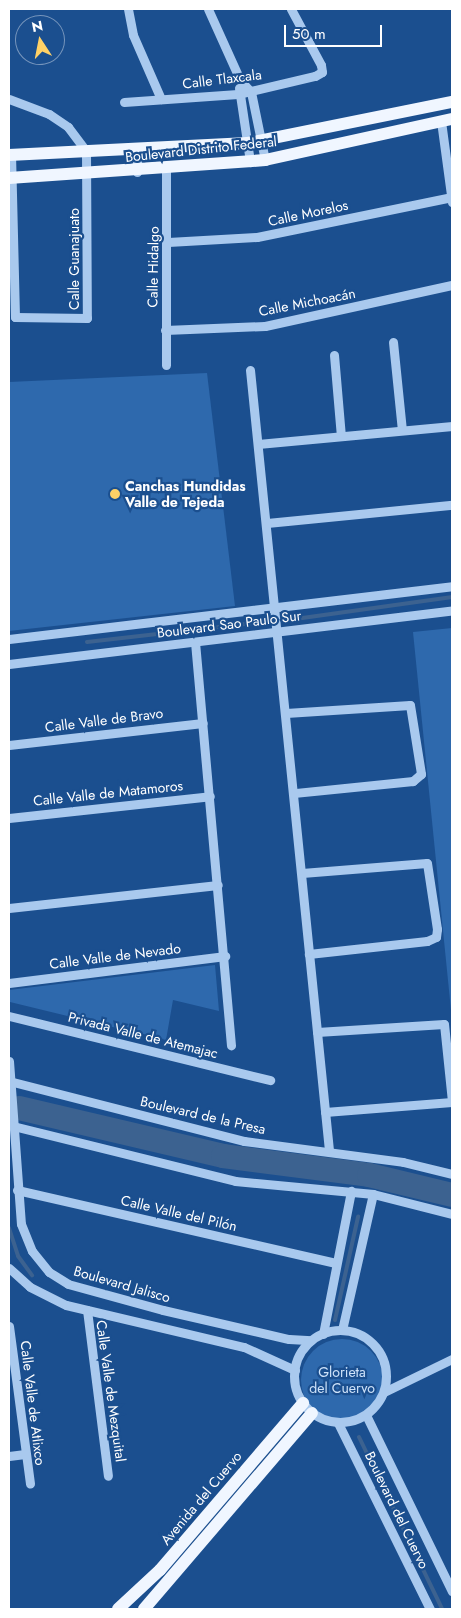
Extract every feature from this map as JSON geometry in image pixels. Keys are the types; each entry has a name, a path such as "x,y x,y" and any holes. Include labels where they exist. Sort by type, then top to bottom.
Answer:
{"main road":[{"name":"Boulevard Distrito Federal","path":"10,155 248,143 452,102"},
{"name":"Boulevard Distrito Federal","path":"10,178 137,172 250,162 446,120"},
{"name":"Avenida del Cuervo","path":"118,1609 160,1570 303,1403"},
{"path":"144,1609 312,1413"}],"street":[{"path":"128,9 133,34 161,99"},
{"path":"208,9 240,80 251,92 265,160"},
{"name":"Calle Tlaxcala","path":"124,102 238,94 322,72 291,9"},
{"path":"240,80 238,94 250,162"},
{"path":"9,99 48,114 68,127 86,151"},
{"path":"446,120 452,200"},
{"path":"136,150 137,172"},
{"name":"Calle Guanajuato","path":"10,155 15,318 81,319 90,313 86,151"},
{"name":"Calle Hidalgo","path":"166,169 168,242 166,365"},
{"name":"Calle Morelos","path":"168,242 257,237 452,200"},
{"name":"Calle Michoacán","path":"166,330 265,326 452,285"},
{"path":"393,342 402,430"},
{"path":"334,356 341,436"},
{"path":"250,370 279,632 329,1151"},
{"path":"258,444 452,426"},
{"path":"267,523 452,505"},
{"name":"Boulevard Sao Paulo Sur","path":"9,639 452,586"},
{"name":"Boulevard Sao Paulo Sur","path":"9,664 452,610"},
{"path":"195,642 232,1045"},
{"path":"286,713 410,705 421,774 413,781 294,793"},
{"name":"Calle Valle de Bravo","path":"9,745 203,723"},
{"name":"Calle Valle de Matamoros","path":"9,818 210,796"},
{"path":"302,873 426,863 437,929 436,938 427,941 310,954"},
{"path":"9,908 218,885"},
{"name":"Calle Valle de Nevado","path":"9,983 225,956"},
{"name":"Privada Valle de Atemajac","path":"9,1016 270,1080"},
{"path":"317,1032 444,1024 452,1102 325,1112"},
{"name":"Boulevard Jalisco","path":"9,1061 11,1126 21,1224 32,1251 48,1272 68,1284 290,1339 311,1340"},
{"name":"Boulevard de la Presa","path":"10,1082 244,1142 329,1151 452,1174"},
{"path":"11,1126 235,1181 372,1194 452,1214"},
{"name":"Calle Valle del Pilón","path":"17,1190 336,1263"},
{"path":"323,1334 351,1191"},
{"path":"342,1330 372,1194"},
{"path":"9,1268 48,1298 87,1310 244,1347 295,1370"},
{"name":"Calle Valle de Mezquital","path":"87,1310 108,1476"},
{"name":"Calle Valle de Atlixco","path":"9,1326 12,1367 30,1484"},
{"path":"384,1392 387,1374 376,1347 361,1335 342,1330 323,1334 311,1340 295,1370 303,1403 312,1413 338,1422 366,1415 384,1392 452,1359"},
{"name":"Boulevard del Cuervo","path":"366,1415 452,1592"},
{"name":"Boulevard del Cuervo","path":"338,1422 430,1609"},
{"path":"9,1456 25,1454"}],"green space":[{"name":"Canchas Hundidas Valle de Tejeda","path":"207,373 235,606 9,631 9,382"},
{"path":"452,628 452,1020 413,632"},
{"path":"215,965 219,1011 173,1000 166,1040 10,1002 9,990"},
{"name":"Glorieta del Cuervo","path":"342,1339 358,1342 371,1351 380,1364 383,1380 380,1396 371,1409 358,1418 342,1421 326,1418 313,1409 304,1396 301,1380 304,1364 313,1351 326,1342"}],"waterway":[{"path":"288,620 452,597"},
{"path":"87,642 262,622"},
{"path":"19,1108 223,1156 369,1175 452,1195"},
{"path":"29,1116 39,1112"},
{"path":"335,1320 358,1217"},
{"path":"9,1228 18,1256 32,1275"},
{"path":"359,1437 442,1609"}],"place":[{"name":"Canchas Hundidas Valle de Tejeda","path":"115,494"}]}
